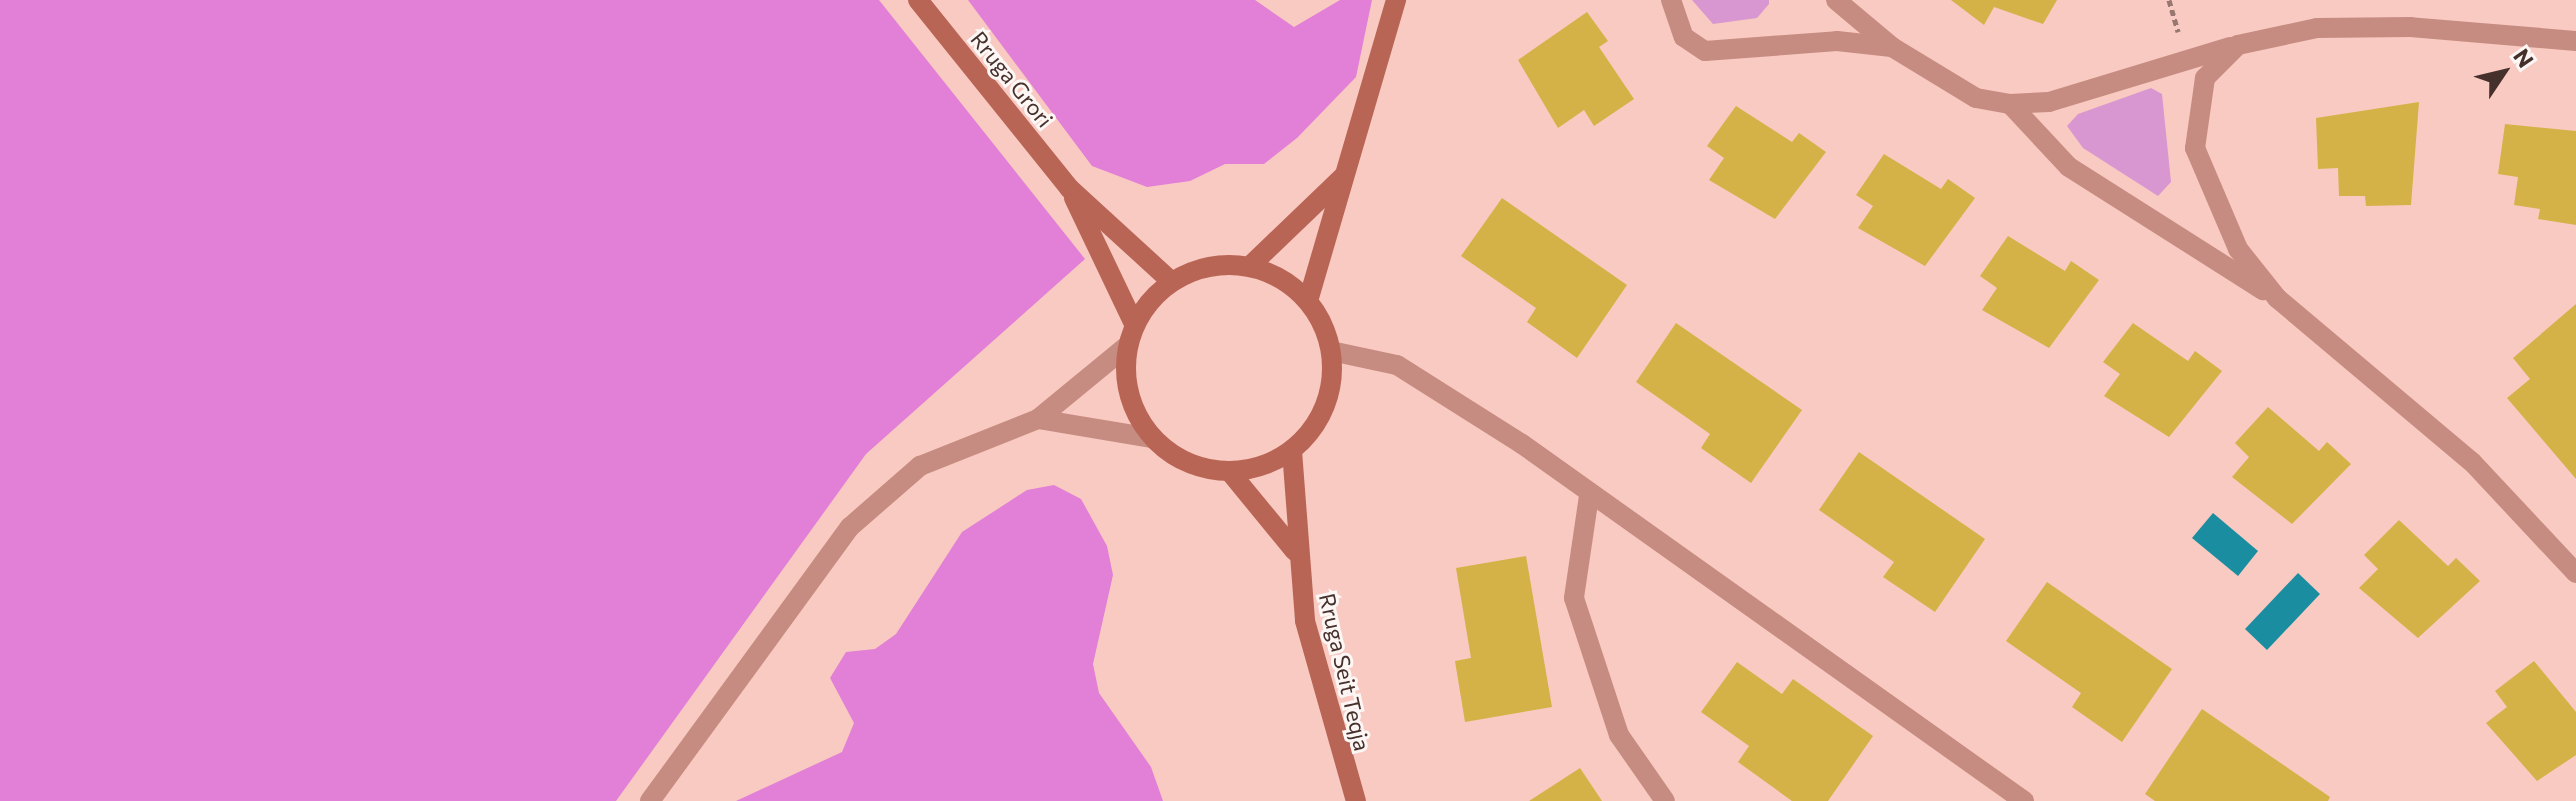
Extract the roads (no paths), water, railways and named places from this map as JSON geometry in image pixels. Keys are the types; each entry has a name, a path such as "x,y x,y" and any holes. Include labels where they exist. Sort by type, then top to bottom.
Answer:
{"main road":[{"name":"Rruga Grori","path":"918,0 1069,188 1171,281"},
{"path":"1308,301 1396,0"},
{"path":"1250,266 1344,176"},
{"name":"Rruga Grori","path":"1069,188 1134,324"},
{"path":"1222,264 1250,266 1308,301 1331,351 1325,407 1292,451 1230,472 1174,457 1152,438 1128,395 1127,346 1134,324 1171,281 1222,264"},
{"name":"Rruga Seit Teqja","path":"1292,451 1295,551 1305,621 1356,801"},
{"path":"1230,472 1295,551"}],"street":[{"path":"1671,0 1684,37 1705,51 1837,41 1892,47"},
{"path":"1836,0 1892,47 1976,98 2010,104 2049,102 2238,45 2317,28 2380,27 2576,41"},
{"path":"2238,45 2205,78 2195,148 2238,249 2277,298"},
{"path":"2010,104 2069,167 2277,298 2472,462 2576,573"},
{"path":"650,801 850,527 920,466 1038,419 1127,346"},
{"path":"1331,351 1397,365 2024,801"},
{"path":"1038,419 1152,438"},
{"path":"1589,496 1574,598 1619,735 1665,801"}],"water":[{"path":"2213,513 2258,551 2238,576 2192,538"},
{"path":"2298,573 2320,594 2267,650 2245,629"}]}
